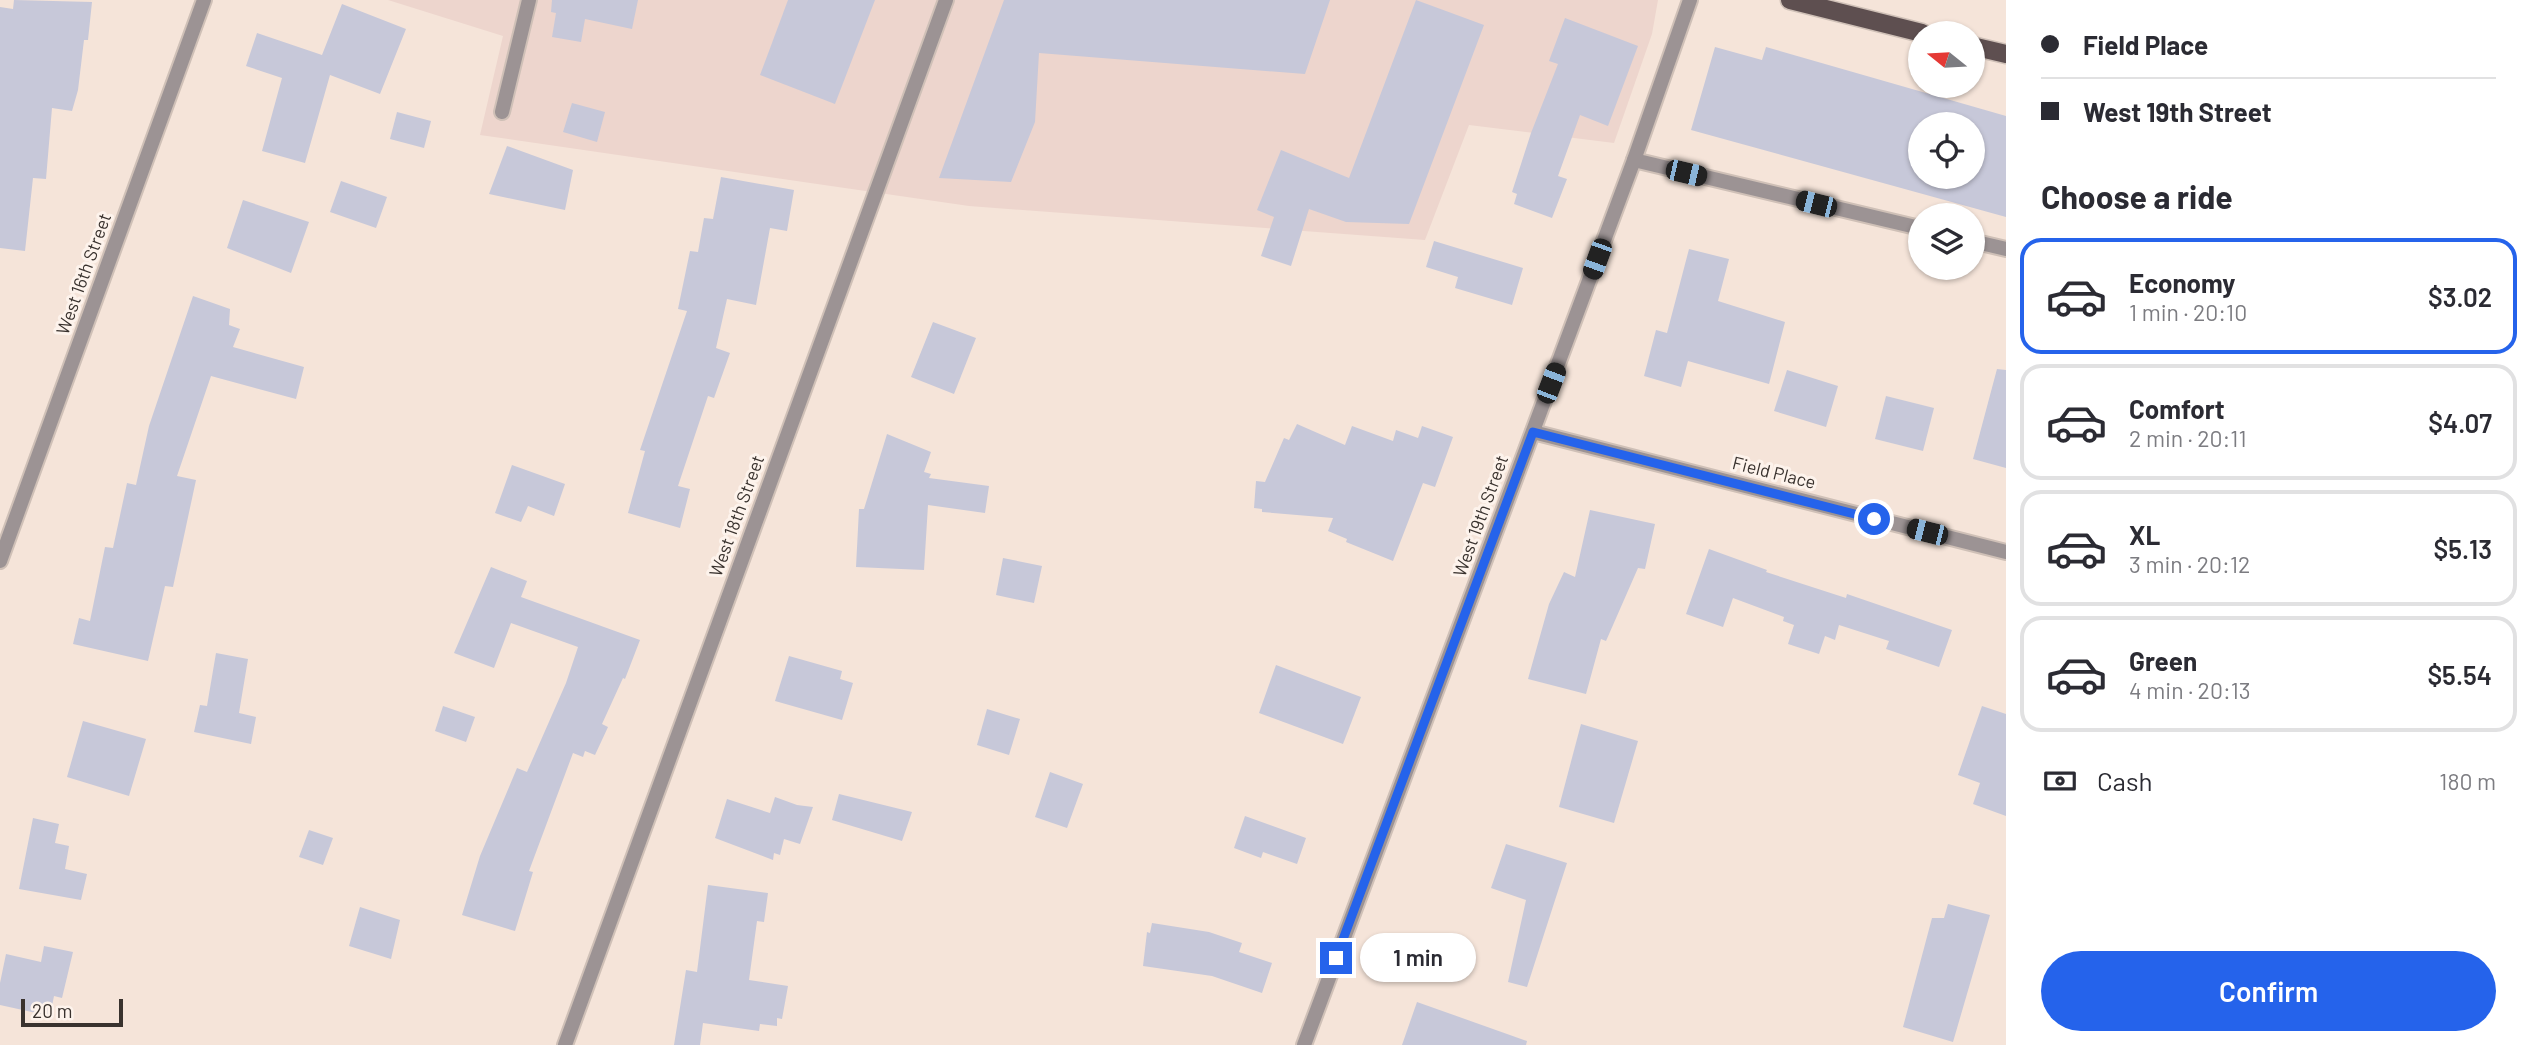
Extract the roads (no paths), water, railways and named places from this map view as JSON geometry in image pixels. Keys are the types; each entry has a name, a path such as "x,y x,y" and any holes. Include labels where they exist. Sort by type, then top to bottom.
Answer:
{"main road":[{"path":"1790,0 1908,30"},
{"path":"1985,49 2006,54"}],"street":[{"name":"West 16th Street","path":"1,556 204,0"},
{"path":"502,112 529,0"},
{"name":"West 18th Street","path":"565,1045 946,0"},
{"name":"West 19th Street","path":"1304,1045 1634,160 1690,0"},
{"path":"1634,160 1908,225"},
{"path":"1985,244 2006,249"},
{"name":"Field Place","path":"1533,432 2006,552"}]}
